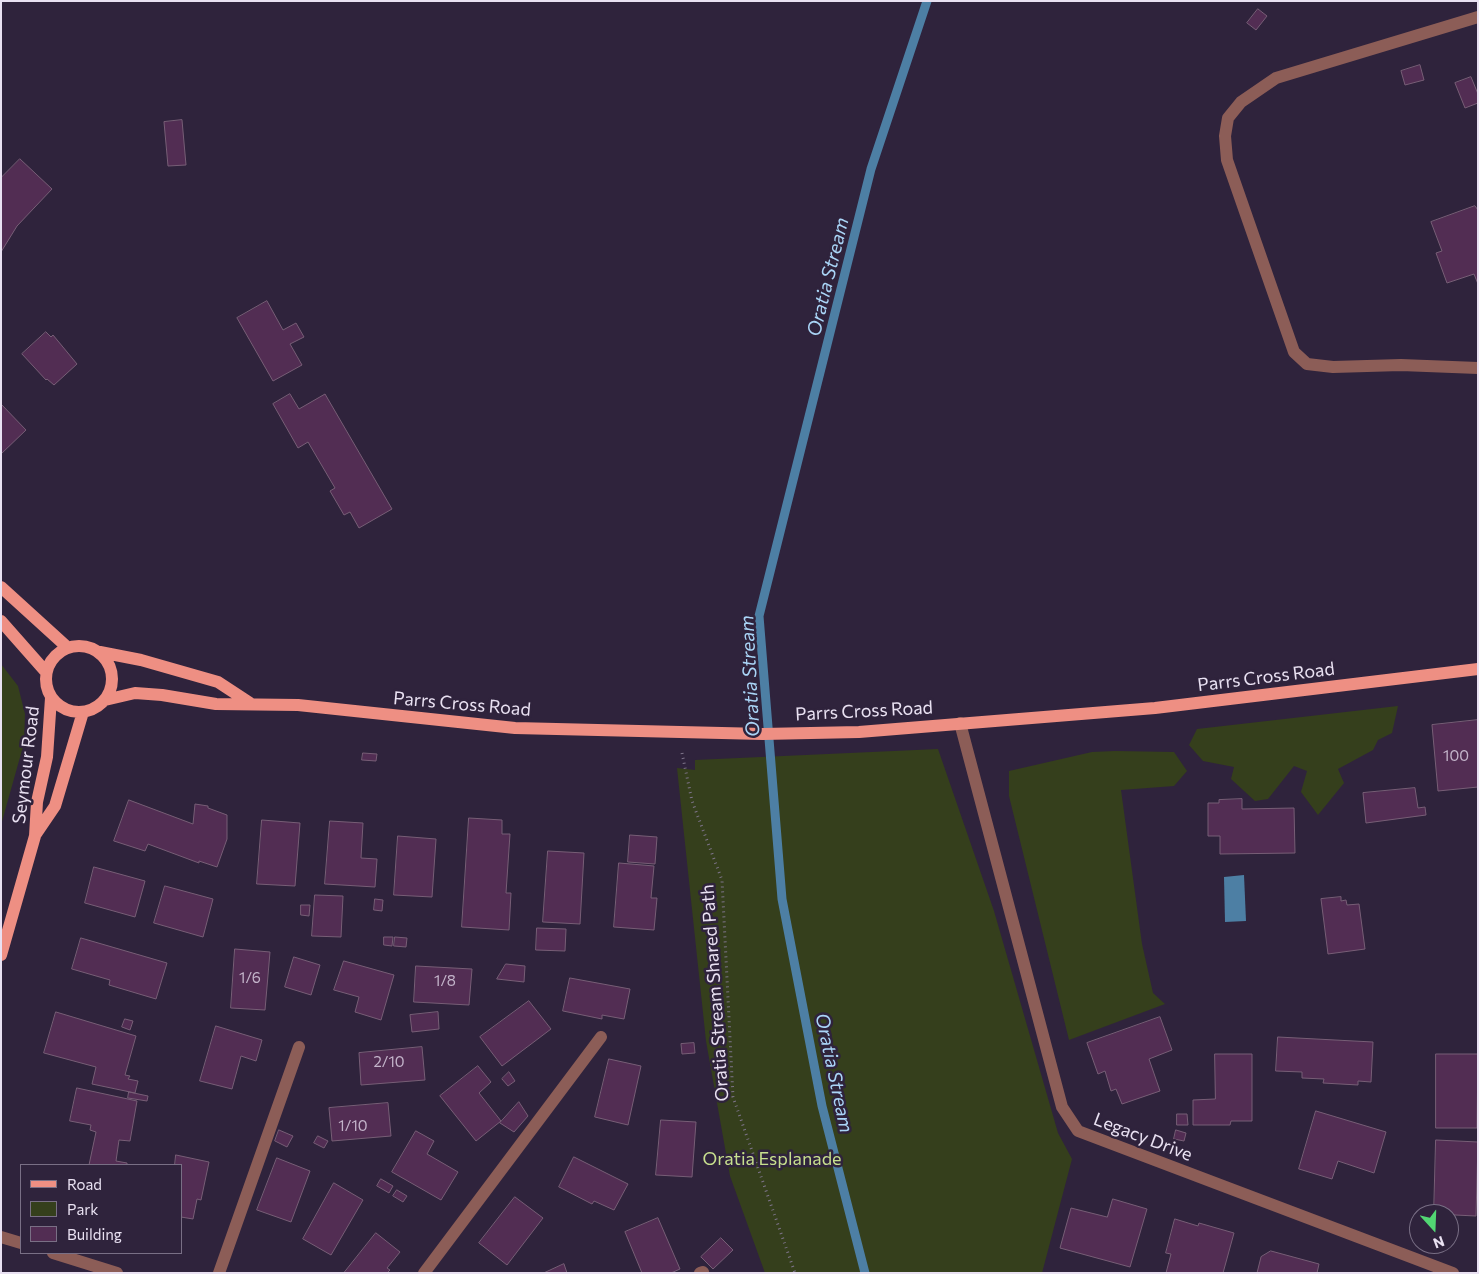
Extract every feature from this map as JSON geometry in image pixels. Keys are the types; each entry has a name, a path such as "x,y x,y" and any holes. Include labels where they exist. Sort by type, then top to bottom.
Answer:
{"main road":[{"path":"1,587 67,647"},
{"path":"1,621 46,672"},
{"path":"100,652 106,658 111,669 113,679 111,690 97,708 83,712 66,710 51,698 46,688 46,672 50,661 58,652 67,647 78,645 100,652 141,660 218,682 250,703"},
{"name":"Parrs Cross Road","path":"105,700 135,693 162,695 216,704 298,705 515,728 763,734 859,732 1155,708 1478,669"},
{"name":"Seymour Road","path":"1,955 35,836 37,802 47,757 51,698"},
{"name":"Seymour Road","path":"35,836 55,806 83,712"}],"street":[{"path":"1478,17 1276,78 1241,102 1228,118 1225,136 1227,160 1294,352 1307,364 1333,367 1401,365 1478,368"},
{"name":"Legacy Drive","path":"960,723 1062,1108 1078,1131 1453,1273"},
{"path":"424,1273 601,1037"},
{"path":"219,1273 299,1047"},
{"path":"1,1237 20,1243"},
{"path":"56,1254 117,1273"}],"path":[{"name":"Oratia Stream Shared Path","path":"685,768 692,802 722,880 733,1097 795,1273"}],"green space":[{"path":"1,664 18,686 25,714 24,743 1,825"},
{"path":"1398,706 1392,733 1378,740 1373,750 1338,769 1344,783 1318,815 1301,792 1307,771 1294,766 1268,799 1255,801 1231,779 1234,767 1203,761 1189,745 1197,729"},
{"name":"Oratia Esplanade","path":"938,749 994,911 1058,1133 1072,1159 1042,1273 765,1273 730,1176 706,1041 677,768 695,770 695,760"},
{"path":"1092,752 1174,752 1187,771 1174,786 1121,790 1142,944 1153,993 1165,1004 1069,1040 1009,796 1009,771"}],"water":[{"path":"1244,875 1246,921 1225,922 1224,877"}],"building":[{"path":"1258,9 1267,16 1256,30 1247,23"},
{"path":"1420,65 1424,80 1405,85 1401,71"},
{"path":"1471,77 1478,94 1478,103 1465,108 1455,83"},
{"path":"182,120 186,165 168,166 164,122"},
{"path":"20,159 52,189 17,226 1,252 1,178"},
{"path":"1475,206 1478,210 1478,284 1474,274 1447,283 1436,253 1442,251 1431,222"},
{"path":"267,301 283,330 296,323 304,337 290,344 302,365 273,381 237,318"},
{"path":"46,332 51,337 53,335 77,364 54,385 46,380 22,354"},
{"path":"290,394 299,409 325,394 392,509 359,528 350,512 344,515 330,491 335,488 308,442 298,448 273,404"},
{"path":"1,404 26,430 1,454"},
{"path":"1478,720 1478,787 1438,791 1432,725"},
{"path":"363,753 377,754 376,761 362,760"},
{"path":"1415,788 1418,808 1425,807 1426,815 1366,823 1363,793"},
{"path":"1242,799 1242,809 1294,808 1295,853 1220,854 1220,836 1208,836 1208,803 1219,803 1219,800"},
{"path":"129,800 193,824 195,804 208,806 208,808 227,815 227,839 217,867 199,861 199,863 148,844 145,851 114,841"},
{"path":"469,818 502,820 502,834 510,834 506,893 511,893 509,930 462,927"},
{"path":"262,820 300,823 295,886 257,884"},
{"path":"330,821 363,823 361,858 377,859 375,887 325,884"},
{"path":"630,835 657,837 655,864 628,862"},
{"path":"398,836 436,839 432,897 394,895"},
{"path":"548,851 584,853 580,924 543,922"},
{"path":"619,863 654,866 651,898 657,898 654,930 614,927"},
{"path":"94,867 145,881 135,917 85,903"},
{"path":"165,886 213,899 203,937 154,923"},
{"path":"315,895 343,896 341,937 312,936"},
{"path":"1341,897 1341,901 1346,900 1347,905 1359,904 1365,949 1328,954 1321,899"},
{"path":"375,899 383,900 382,911 374,910"},
{"path":"301,905 310,905 309,916 301,915"},
{"path":"537,928 566,929 565,951 536,950"},
{"path":"384,937 393,937 392,946 384,945"},
{"path":"395,937 407,938 406,947 394,946"},
{"path":"81,938 167,963 156,999 109,985 110,980 72,969"},
{"path":"235,949 270,952 265,1010 231,1008"},
{"path":"294,957 320,965 311,995 285,987"},
{"path":"344,961 394,975 381,1020 355,1012 359,997 334,990"},
{"path":"506,964 525,966 524,982 497,979"},
{"path":"416,966 472,969 469,1005 414,1002"},
{"path":"570,978 630,989 624,1019 602,1015 602,1019 563,1011"},
{"path":"529,1001 551,1029 502,1066 480,1037"},
{"path":"56,1012 136,1036 125,1075 130,1076 128,1079 138,1081 135,1093 92,1084 96,1067 44,1053"},
{"path":"438,1012 439,1029 412,1032 410,1015"},
{"path":"1160,1017 1172,1050 1149,1059 1160,1091 1122,1104 1116,1089 1111,1091 1105,1071 1098,1074 1087,1043"},
{"path":"125,1019 133,1021 130,1030 122,1027"},
{"path":"216,1026 262,1040 256,1061 241,1056 232,1089 200,1081"},
{"path":"1278,1037 1373,1042 1371,1082 1358,1081 1358,1085 1323,1083 1324,1079 1302,1078 1302,1072 1276,1071"},
{"path":"694,1043 695,1053 682,1054 681,1044"},
{"path":"422,1047 425,1080 361,1085 359,1053"},
{"path":"1215,1054 1252,1054 1252,1121 1231,1121 1230,1125 1193,1125 1193,1100 1215,1099"},
{"path":"1436,1054 1478,1054 1477,1128 1436,1128"},
{"path":"609,1059 641,1066 628,1125 595,1117"},
{"path":"478,1066 491,1082 479,1093 501,1121 476,1141 440,1096"},
{"path":"509,1072 515,1081 508,1086 502,1079"},
{"path":"77,1088 137,1101 130,1141 119,1140 116,1161 127,1164 89,1164 96,1132 90,1130 91,1125 70,1121"},
{"path":"129,1092 148,1096 147,1101 128,1098"},
{"path":"519,1102 528,1116 514,1132 500,1123"},
{"path":"388,1103 391,1136 332,1141 329,1108"},
{"path":"1316,1111 1386,1132 1374,1173 1338,1161 1332,1179 1299,1169"},
{"path":"1177,1114 1187,1114 1188,1125 1177,1125"},
{"path":"661,1120 696,1122 692,1177 656,1175"},
{"path":"279,1130 293,1136 287,1147 275,1141"},
{"path":"1176,1130 1186,1133 1184,1141 1174,1139"},
{"path":"416,1131 434,1141 427,1154 458,1172 441,1200 392,1172"},
{"path":"318,1136 328,1141 324,1148 314,1143"},
{"path":"1436,1140 1478,1142 1476,1216 1459,1215 1459,1204 1434,1204"},
{"path":"176,1155 209,1162 201,1200 197,1199 193,1219 182,1217 182,1164 175,1164"},
{"path":"574,1157 628,1184 614,1210 594,1201 592,1204 559,1187"},
{"path":"277,1158 310,1171 291,1222 257,1210"},
{"path":"381,1179 393,1186 389,1193 377,1186"},
{"path":"334,1183 363,1200 331,1255 303,1239"},
{"path":"397,1190 407,1196 403,1202 393,1196"},
{"path":"515,1197 543,1218 507,1265 479,1243"},
{"path":"1113,1199 1147,1209 1130,1267 1060,1248 1071,1208 1107,1217"},
{"path":"658,1218 680,1269 671,1273 642,1273 625,1232"},
{"path":"1175,1219 1198,1226 1199,1223 1234,1233 1223,1273 1166,1273 1171,1254 1166,1253"},
{"path":"376,1233 400,1252 387,1268 390,1270 387,1273 344,1273"},
{"path":"721,1238 733,1250 713,1269 701,1257"},
{"path":"1271,1251 1319,1264 1317,1273 1257,1273 1261,1257"},
{"path":"564,1264 567,1273 544,1273"}],"waterway":[{"name":"Oratia Stream","path":"865,1273 822,1106 782,899 759,616 871,169 927,1"}]}
